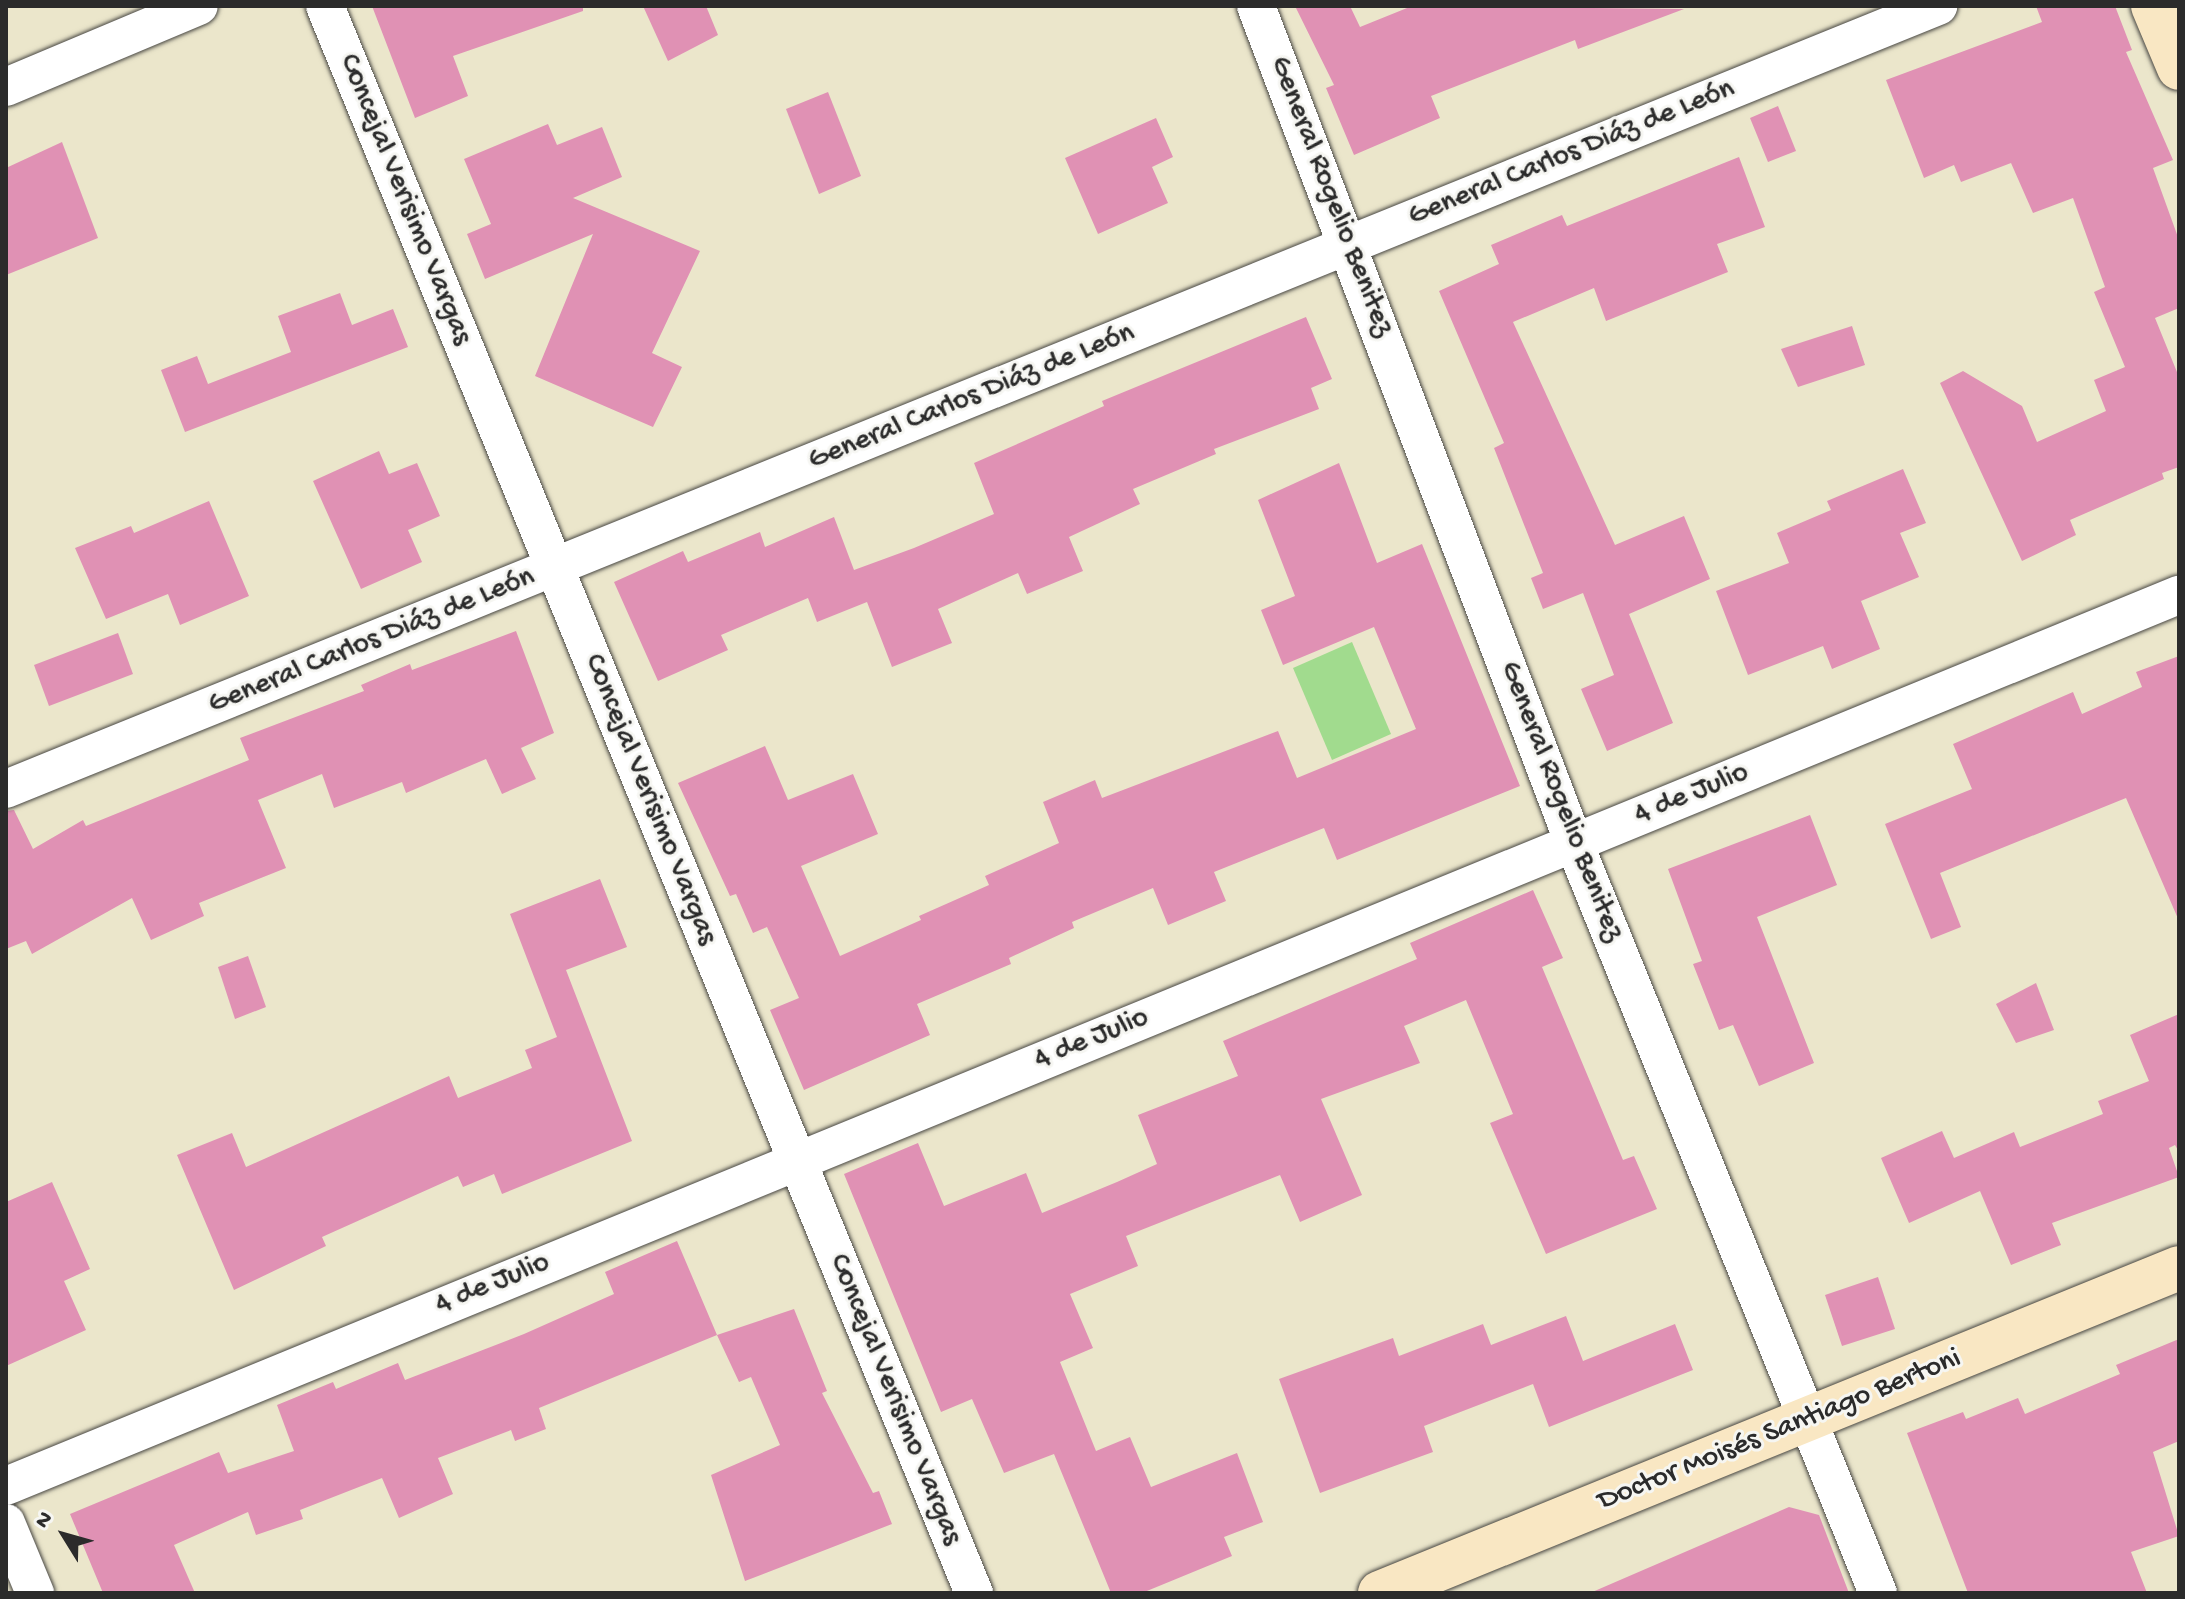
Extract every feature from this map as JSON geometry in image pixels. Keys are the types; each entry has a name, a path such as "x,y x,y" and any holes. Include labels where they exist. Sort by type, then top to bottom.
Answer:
{"street":[{"path":"6,87 199,6"},
{"name":"Concejal Verisimo Vargas","path":"325,6 974,1593"},
{"name":"General Rogelio Benitez","path":"1256,6 1349,244 1574,843 1878,1593"},
{"name":"General Carlos Diáz de León","path":"6,789 1938,6"},
{"path":"2153,6 2179,68"},
{"name":"4 de Julio","path":"6,1486 2179,595"},
{"name":"Doctor Moisés Santiago Bertoni","path":"1380,1593 2179,1268"},
{"path":"6,1523 35,1593"}],"green space":[{"path":"1352,642 1391,734 1332,760 1293,668"}],"building":[{"path":"372,6 583,6 583,11 453,56 468,96 415,118"},
{"path":"643,6 706,6 718,35 668,61"},
{"path":"1295,6 1350,6 1360,27 1412,6 1684,9 1578,49 1575,40 1431,96 1440,118 1354,155 1326,88 1334,85"},
{"path":"2036,6 2115,6 2132,50 2126,52 2173,160 2153,168 2179,240 2179,308 2155,318 2179,377 2179,467 2162,473 2164,479 2070,520 2076,535 2022,561 1940,383 1963,371 2022,406 2037,442 2106,411 2094,380 2125,367 2094,292 2105,287 2073,198 2033,213 2011,163 1961,182 1954,165 1924,178 1886,80 2042,22"},
{"path":"828,92 861,176 819,194 786,109"},
{"path":"1778,106 1796,151 1768,162 1750,118"},
{"path":"1156,118 1173,157 1152,167 1168,203 1098,234 1065,158"},
{"path":"548,124 557,145 602,127 622,177 573,198 700,251 652,353 682,367 653,427 535,376 593,234 485,279 467,234 491,224 464,159"},
{"path":"62,142 98,238 6,275 6,168"},
{"path":"1739,157 1765,227 1717,244 1728,272 1606,321 1594,288 1513,322 1615,545 1684,516 1710,579 1629,614 1673,723 1607,751 1581,689 1614,675 1583,593 1543,609 1531,578 1543,573 1494,448 1504,443 1439,291 1499,264 1491,245 1562,215 1567,226"},
{"path":"340,293 352,325 393,309 408,347 185,432 161,370 197,356 208,384 291,352 278,316"},
{"path":"1306,317 1332,379 1311,388 1319,409 1214,449 1216,454 1133,489 1140,504 1069,537 1083,571 1027,594 1018,573 938,609 952,643 892,667 867,602 817,622 808,598 721,635 728,650 658,681 614,582 683,551 688,562 760,532 765,547 834,517 854,570 914,548 994,514 974,463 1104,406 1102,401"},
{"path":"1852,326 1865,365 1798,387 1781,349"},
{"path":"379,451 389,474 417,463 440,516 408,530 422,562 361,589 313,481"},
{"path":"1339,463 1377,563 1422,544 1520,786 1337,860 1324,828 1214,872 1226,901 1168,925 1153,888 1072,922 1074,928 1009,958 1011,964 917,1004 930,1035 804,1090 770,1010 799,998 767,927 753,933 736,894 730,896 678,783 765,746 788,800 853,774 878,834 801,866 840,956 989,885 985,876 1059,843 1043,802 1095,780 1102,798 1278,731 1297,778 1416,729 1374,627 1283,665 1261,610 1295,596 1258,500"},
{"path":"1903,469 1926,523 1900,533 1919,577 1861,601 1880,649 1832,669 1823,646 1748,675 1716,591 1789,563 1777,533 1831,510 1827,501"},
{"path":"209,501 249,596 180,625 168,594 106,619 75,548 131,526 134,533"},
{"path":"516,631 554,733 521,748 536,779 502,794 486,759 406,793 402,782 334,808 322,774 258,800 286,868 199,903 204,916 151,940 132,898 32,954 26,941 6,949 6,811 14,810 33,849 83,820 86,826 249,760 240,738 364,691 361,685 410,664 412,670"},
{"path":"118,633 133,674 49,706 34,665"},
{"path":"2179,656 2179,921 2126,798 1940,873 1961,927 1931,939 1885,824 1972,789 1953,744 2073,692 2082,714 2142,687 2136,672"},
{"path":"1810,815 1837,885 1757,917 1814,1063 1759,1086 1733,1025 1719,1030 1693,964 1702,961 1668,869"},
{"path":"600,879 627,947 566,970 632,1141 502,1194 494,1174 463,1187 458,1176 322,1237 326,1246 234,1290 177,1155 232,1133 246,1167 449,1076 458,1098 532,1068 525,1050 557,1037 510,914"},
{"path":"1533,890 1563,958 1542,967 1623,1160 1634,1156 1657,1209 1546,1254 1490,1123 1513,1114 1466,1000 1404,1026 1420,1063 1321,1099 1362,1195 1300,1222 1280,1175 1126,1236 1138,1266 1070,1294 1093,1348 1060,1362 1096,1451 1130,1437 1151,1487 1237,1453 1263,1522 1224,1537 1232,1556 1142,1593 1111,1593 1054,1454 1004,1473 972,1399 941,1412 844,1174 918,1143 944,1206 1026,1173 1042,1213 1157,1164 1138,1115 1238,1076 1223,1041 1417,959 1410,943"},
{"path":"248,956 266,1007 235,1019 218,967"},
{"path":"2036,983 2054,1030 2016,1043 1996,1004"},
{"path":"2179,1014 2179,1152 2175,1145 2169,1148 2179,1177 2052,1223 2061,1245 2011,1265 1980,1191 1909,1223 1881,1158 1942,1131 1954,1158 2014,1132 2020,1147 2103,1114 2098,1101 2149,1081 2130,1035"},
{"path":"52,1182 90,1269 64,1281 86,1330 6,1366 6,1202"},
{"path":"677,1241 717,1335 539,1408 546,1429 515,1441 511,1430 438,1458 453,1494 399,1518 382,1478 300,1510 303,1519 256,1535 248,1512 174,1545 195,1593 103,1593 70,1514 219,1452 228,1473 294,1451 277,1405 333,1382 336,1389 398,1363 405,1380 524,1334 614,1294 605,1272"},
{"path":"1878,1277 1895,1329 1842,1346 1825,1295"},
{"path":"794,1309 827,1391 822,1393 873,1493 879,1491 892,1524 745,1581 711,1475 780,1445 751,1377 739,1382 717,1335"},
{"path":"1566,1316 1583,1361 1675,1324 1693,1370 1549,1427 1533,1384 1424,1426 1433,1452 1320,1493 1279,1379 1393,1338 1399,1356 1483,1324 1491,1345"},
{"path":"2179,1339 2179,1441 2153,1452 2179,1536 2131,1552 2147,1593 1968,1593 1907,1433 1963,1412 1966,1419 2018,1398 2025,1414 2120,1374 2116,1365"},
{"path":"1789,1507 1819,1515 1849,1593 1590,1593"}]}
